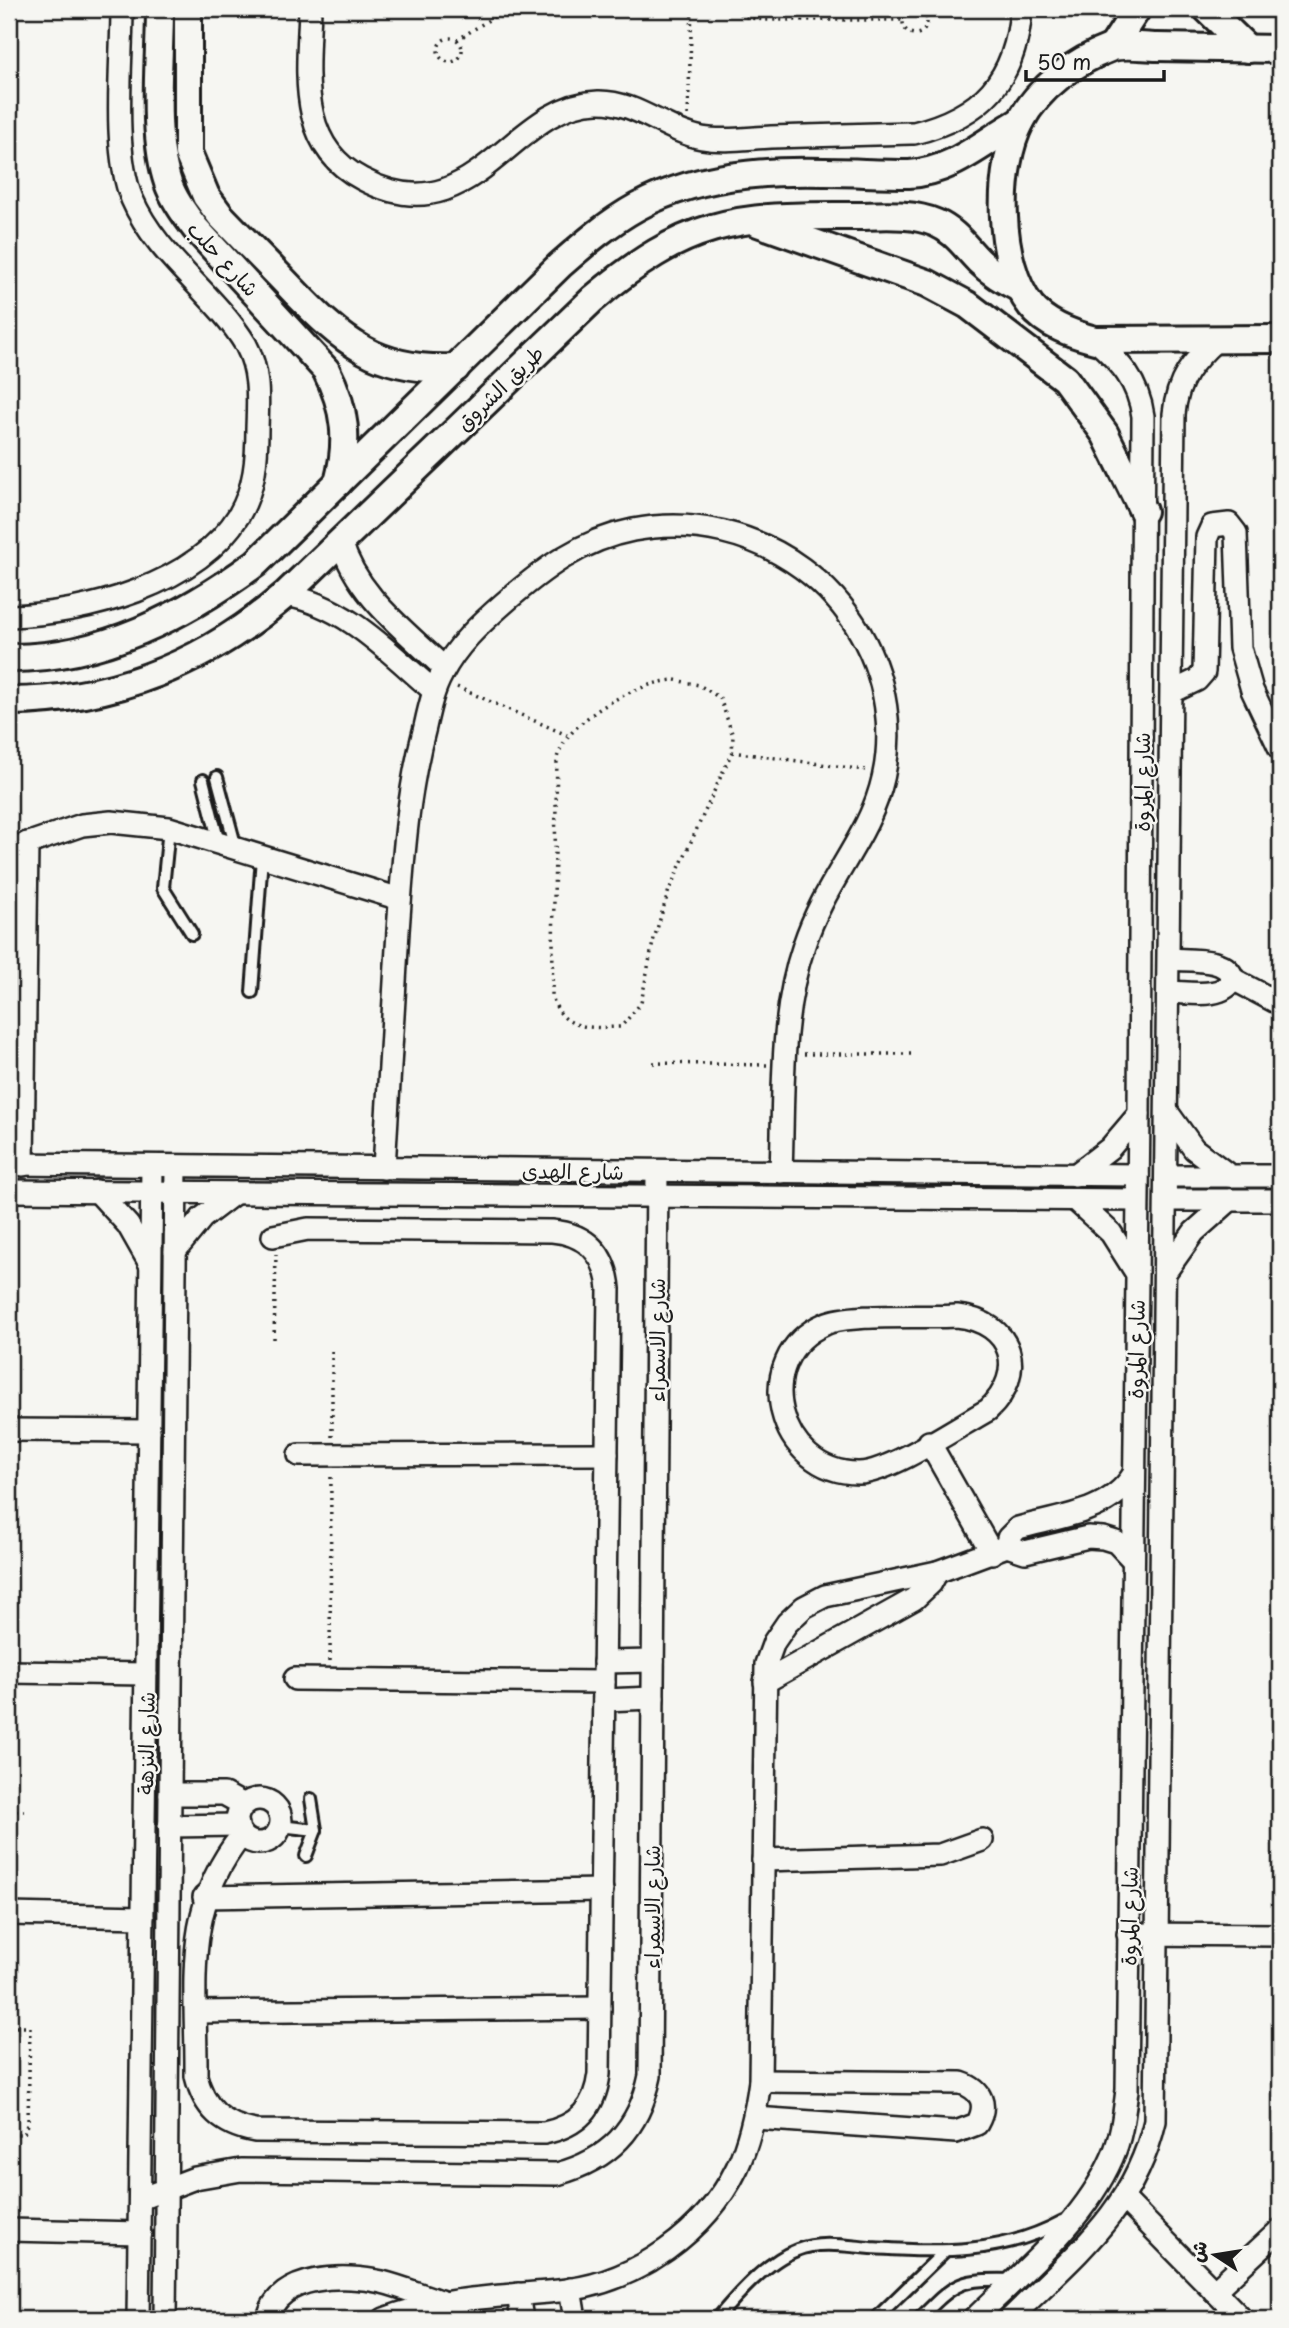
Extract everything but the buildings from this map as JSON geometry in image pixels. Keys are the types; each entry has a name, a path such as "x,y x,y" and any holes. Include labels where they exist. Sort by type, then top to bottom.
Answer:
{"street":[{"path":"9,616 77,610 109,601 169,575 220,539 239,515 251,488 255,468 258,386 247,347 159,242 131,197 124,171 122,144 122,9"},
{"name":"شارع حلب","path":"160,9 160,133 162,159 169,185 180,209 196,229 308,347 326,370 340,396 346,425 346,445 338,483"},
{"name":"شارع حلب","path":"188,9 188,153 195,175 220,215 328,326 349,344 391,363 428,369 456,368"},
{"path":"310,9 307,95 321,141 336,160 354,175 375,187 410,193 446,189 468,180 553,116 583,103 599,102 631,107 687,134 719,140 914,133 944,126 971,111 993,90 1010,65 1019,35 1021,9"},
{"path":"1113,46 1137,9"},
{"path":"1207,9 1248,49"},
{"path":"1280,49 1113,46 1087,58 1062,75 1039,96 1021,121 1010,150 1004,220 1008,255 1019,288 1032,307 1051,323 1096,340 1280,340"},
{"name":"طريق الشروق","path":"9,659 58,654 109,643 160,624 212,595 256,563 519,306 602,229 638,207 676,190 716,178 757,172 909,174 934,171 961,159 1021,121"},
{"name":"طريق الشروق","path":"9,701 61,699 103,692 168,670 201,655 234,635 285,596 550,338 631,266 694,233 746,219 796,216 922,218 951,232 997,276 1019,288"},
{"path":"746,219 927,283 968,305 1065,379 1105,434 1143,511"},
{"path":"519,306 550,338"},
{"path":"308,347 328,326"},
{"name":"شارع المروة","path":"974,2319 1078,2213 1098,2186 1113,2156 1123,2124 1127,2090 1139,1114 1143,511 1140,398 1125,369 1096,340"},
{"name":"شارع المروة","path":"1010,2319 1100,2230 1125,2200 1139,2175 1155,2121 1176,397 1190,365 1216,340"},
{"path":"1172,692 1197,680 1204,672 1207,537 1212,526 1229,524 1236,533 1240,648 1252,690 1280,749"},
{"path":"384,1168 400,899 411,792 439,679 480,624 551,563 591,542 634,530 667,527 723,531 765,545 803,568 837,598 864,634 880,676 888,719 886,773 864,835 821,905 805,941 787,1016 781,1172"},
{"path":"341,541 346,558 363,589 439,679"},
{"path":"285,596 306,599 341,615 439,679"},
{"path":"16,1165 18,847 73,827 111,822 169,828 400,899"},
{"path":"1169,959 1222,965 1231,973 1233,979 1230,986 1217,992 1169,992"},
{"path":"1233,979 1280,1004"},
{"path":"1168,1113 1194,1149 1230,1176"},
{"path":"1075,1175 1110,1148 1139,1114"},
{"name":"شارع الهدى","path":"16,1165 1138,1175"},
{"name":"شارع النزهة","path":"138,2319 152,1166"},
{"name":"شارع النزهة","path":"165,2319 176,1166"},
{"name":"شارع الاسمراء","path":"140,2199 209,2174 241,2170 556,2174 580,2167 602,2156 620,2141 640,2110 650,2076 657,1171"},
{"path":"1167,1176 1280,1176"},
{"name":"شارع الهدى","path":"9,1191 1137,1200"},
{"path":"97,1191 128,1225 151,1265"},
{"path":"175,1251 202,1218 235,1193"},
{"path":"1167,1200 1280,1200"},
{"path":"1166,1272 1194,1232 1230,1200"},
{"path":"1076,1201 1111,1233 1136,1274"},
{"path":"170,1794 225,1794 241,1821 252,1842 264,1842 275,1836 280,1826 280,1814 267,1801 255,1800 241,1821 204,1897 197,1930 197,2076 200,2090 215,2114 240,2128 544,2133 562,2129 577,2120 589,2107 597,2091 600,2008 608,1274 594,1247 582,1238 552,1231 308,1229 279,1234"},
{"path":"957,1316 976,1318 993,1327 1006,1342 1011,1361 1010,1380 1002,1398 988,1410 929,1443 880,1469 860,1473 838,1471 818,1463 801,1450 788,1433 781,1413 778,1392 782,1371 792,1352 806,1336 824,1324 844,1318 957,1316"},
{"path":"9,1430 149,1430"},
{"path":"929,1443 999,1550"},
{"path":"299,1455 607,1454"},
{"path":"999,1550 1018,1528 1112,1500 1125,1489 1133,1475"},
{"path":"384,2319 442,2301 570,2289 621,2275 668,2249 707,2213 737,2168 755,2118 760,2081 765,1664 774,1642 787,1623 804,1607 825,1596 937,1572 999,1550 1026,1552 1088,1537 1116,1542 1132,1559"},
{"path":"765,1682 914,1599 931,1583 937,1572"},
{"path":"604,1681 653,1661"},
{"path":"9,1672 146,1674"},
{"path":"295,1679 604,1681 653,1698"},
{"path":"169,1826 241,1821"},
{"path":"763,1860 940,1855 982,1840"},
{"path":"204,1897 602,1890"},
{"path":"9,1914 143,1917"},
{"path":"1128,1934 1280,1935"},
{"path":"197,2012 600,2008"},
{"path":"755,2118 956,2132 977,2124 982,2115 983,2104 979,2094 971,2086 961,2083 760,2081"},
{"path":"1125,2200 1242,2319"},
{"path":"1214,2291 1280,2230"},
{"path":"9,2231 140,2233"},
{"path":"268,2319 280,2297 296,2285 315,2279 383,2282 442,2301"},
{"path":"570,2289 575,2319"},
{"path":"518,2294 522,2319"}],"lane":[{"path":"217,777 227,846"},
{"path":"203,780 227,846"},
{"path":"169,828 163,888 192,934"},
{"path":"252,992 262,857"},
{"path":"306,1856 316,1830 311,1799"},
{"path":"280,1826 316,1830"},
{"path":"717,2319 776,2261 799,2249 822,2245 944,2252 1000,2246 1053,2227 1078,2213"},
{"path":"875,2319 944,2252"},
{"path":"919,2319 948,2290 964,2282 1014,2280"}],"path":[{"path":"457,40 462,49 459,58 449,62 440,58 439,43 447,38 457,40 506,9"},
{"path":"687,134 692,9"},
{"path":"726,9 750,19 766,20 903,20"},
{"path":"915,9 925,14 928,25 916,35 906,30 903,20 905,14 915,9"},
{"path":"439,679 567,735"},
{"path":"675,680 699,685 720,698 731,729 732,752 669,890 653,942 641,1003 621,1027 583,1028 565,1019 554,1004 552,995 556,768 559,749 567,735 582,721 644,686 675,680"},
{"path":"732,752 886,773"},
{"path":"653,1063 911,1054"},
{"path":"274,1339 274,1259 279,1234"},
{"path":"330,1680 332,1348"},
{"path":"9,1811 24,1811"},
{"path":"9,2027 30,2027 28,2120 24,2134 9,2134"}]}
